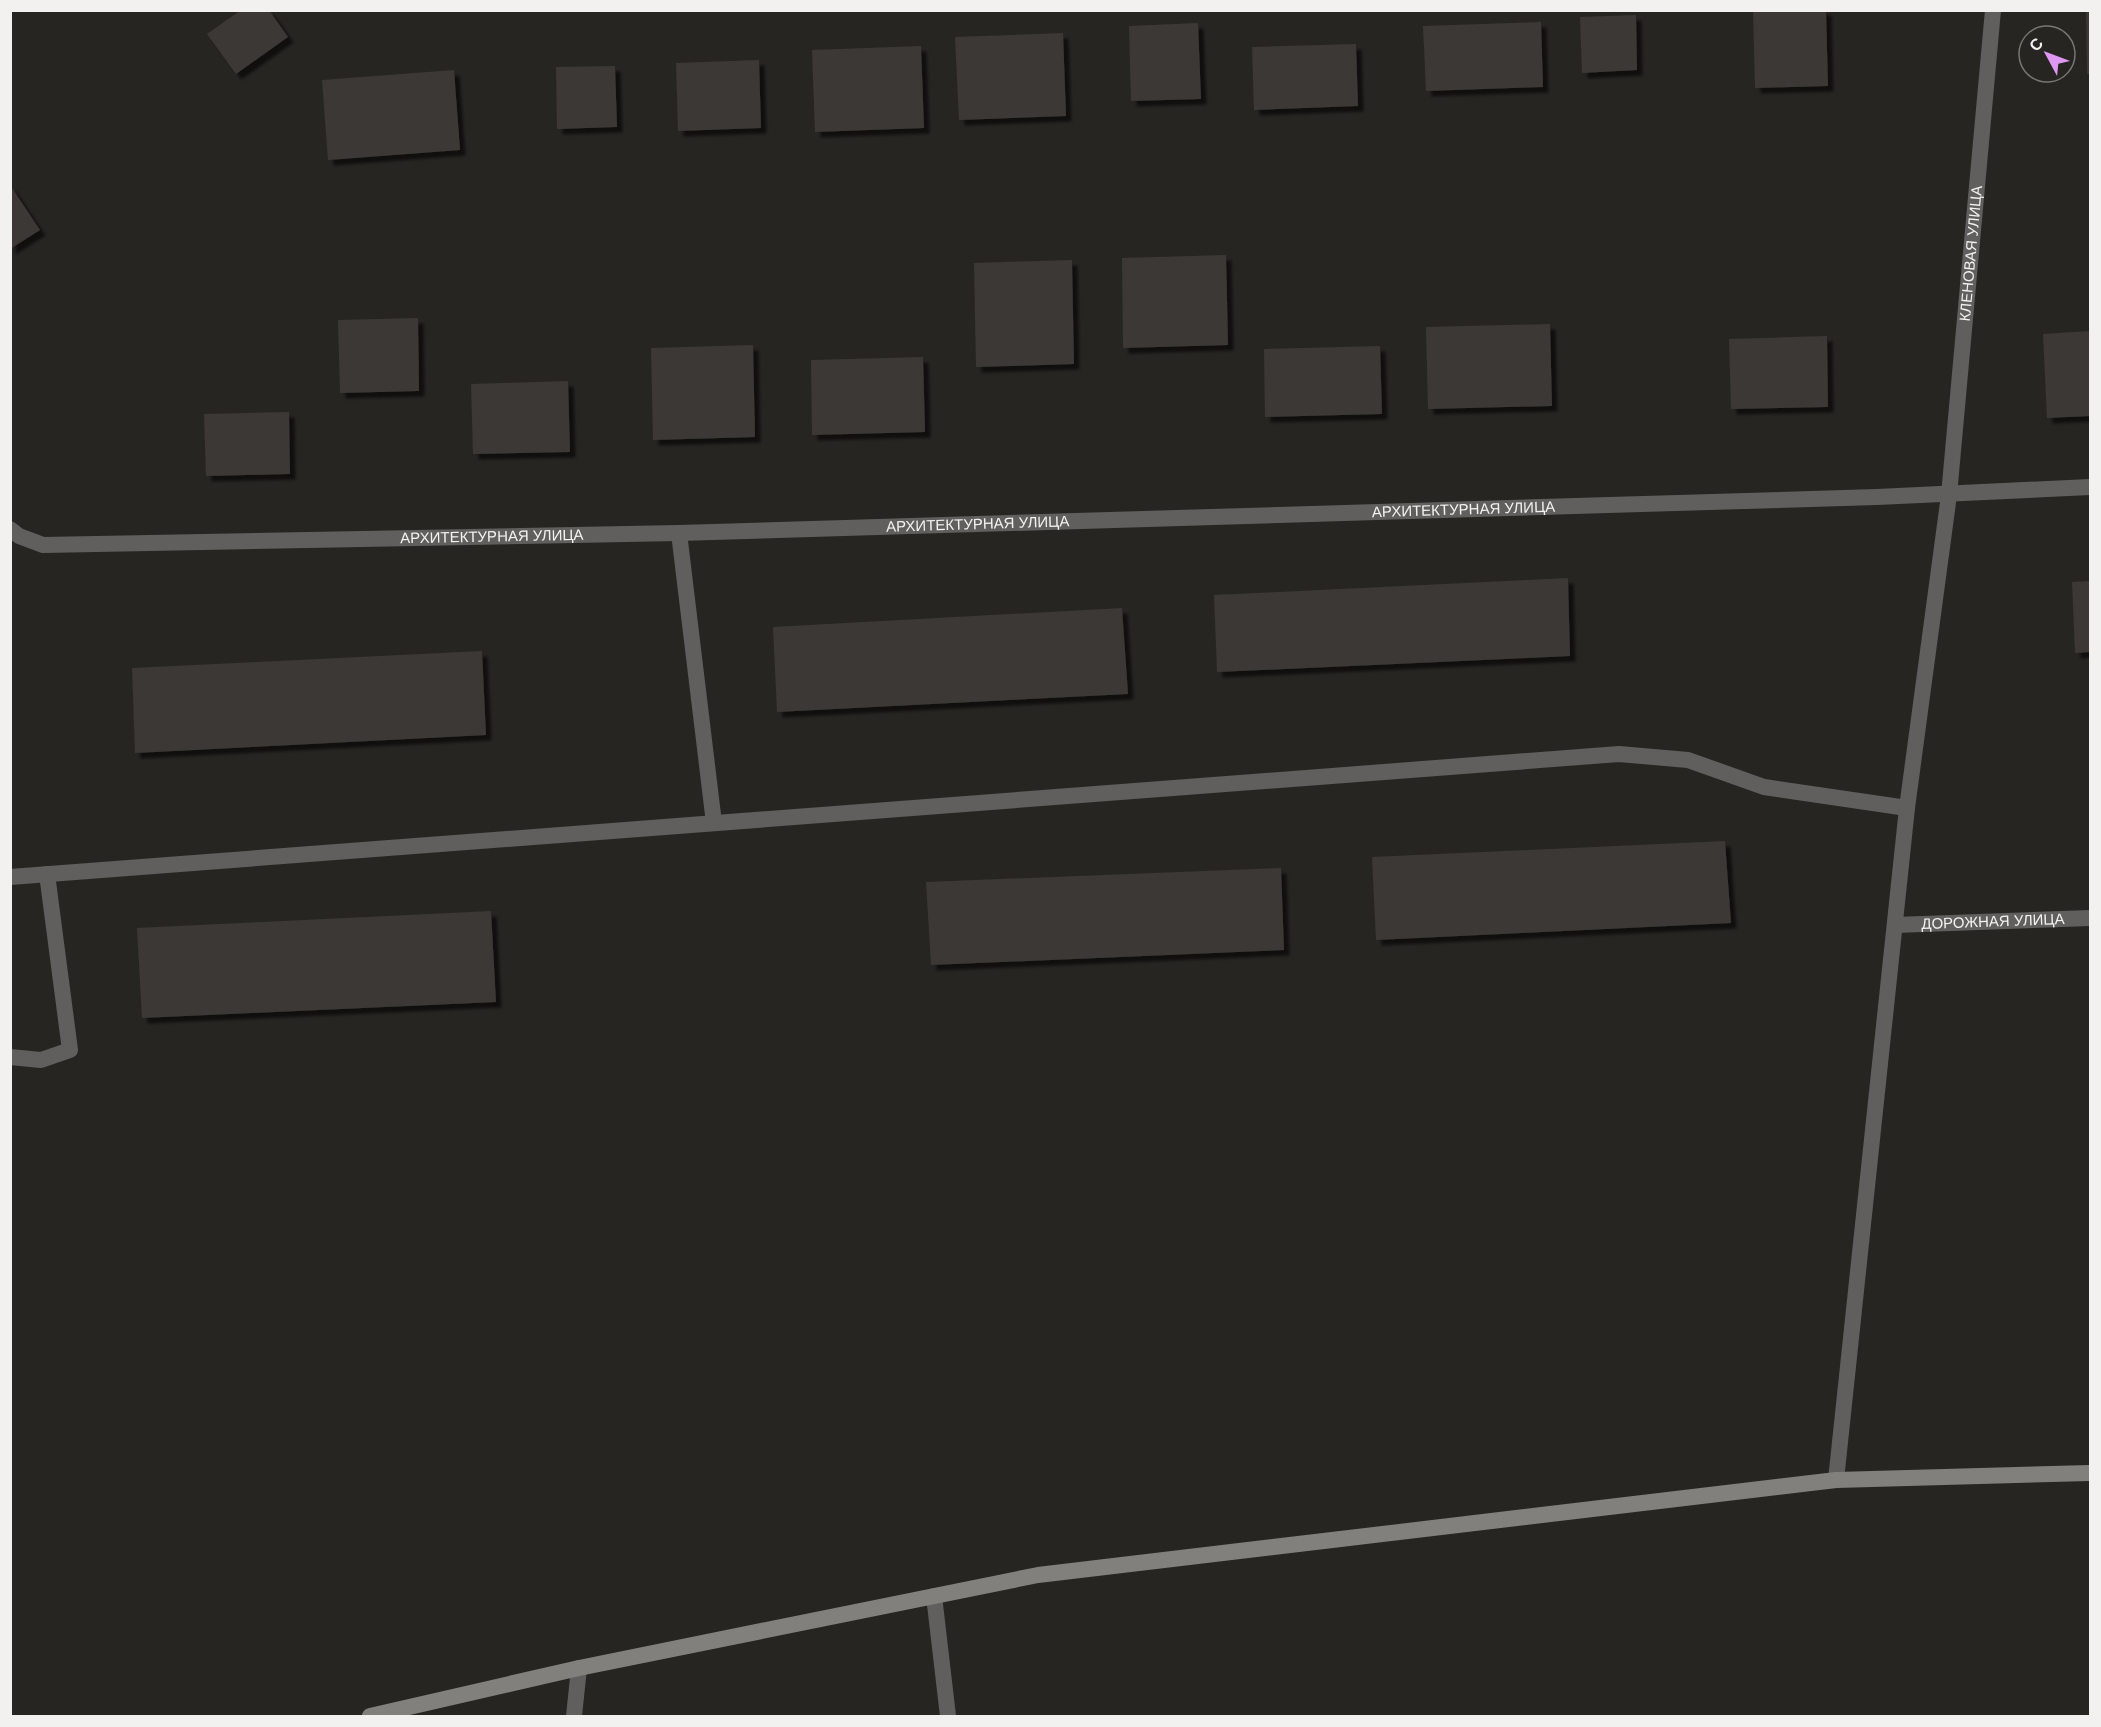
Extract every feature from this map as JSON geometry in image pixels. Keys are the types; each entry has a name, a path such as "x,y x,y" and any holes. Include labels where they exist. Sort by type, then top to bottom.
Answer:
{"main road":[{"path":"370,1716 579,1668 1038,1575 1836,1480 2091,1473"}],"street":[{"name":"КЛЕНОВАЯ УЛИЦА","path":"1836,1480 1907,808 1949,495 1993,10"},
{"name":"АРХИТЕКТУРНАЯ УЛИЦА","path":"10,529 19,536 42,545 679,533 1949,495 2091,487"},
{"path":"679,533 714,823"},
{"path":"10,877 1619,754 1688,760 1764,787 1907,808"},
{"path":"10,1057 41,1060 70,1050 47,874"},
{"name":"ДОРОЖНАЯ УЛИЦА","path":"1895,925 2091,918"},
{"path":"934,1596 948,1716"},
{"path":"574,1716 579,1668"}],"building":[{"path":"241,10 269,10 288,37 236,74 207,34"},
{"path":"1753,10 1826,10 1828,86 1755,88"},
{"path":"2086,10 2090,10 2090,74 2087,74"},
{"path":"1636,15 1637,70 1582,73 1580,17"},
{"path":"1541,22 1543,87 1426,91 1423,26"},
{"path":"1198,23 1201,99 1131,101 1129,26"},
{"path":"1063,33 1066,116 959,120 955,37"},
{"path":"1356,44 1358,106 1254,110 1252,47"},
{"path":"921,46 924,128 815,132 812,50"},
{"path":"759,60 761,128 678,131 676,63"},
{"path":"615,66 617,127 557,129 556,67"},
{"path":"454,70 460,150 328,160 322,80"},
{"path":"10,185 40,230 10,249"},
{"path":"1226,255 1228,345 1123,348 1122,258"},
{"path":"1072,260 1074,364 976,367 974,263"},
{"path":"418,318 419,391 340,393 338,320"},
{"path":"1550,324 1552,406 1428,409 1426,327"},
{"path":"2090,331 2090,416 2047,418 2043,334"},
{"path":"1827,336 1828,407 1731,409 1729,339"},
{"path":"753,345 755,437 653,440 651,348"},
{"path":"1380,346 1382,414 1265,417 1264,349"},
{"path":"923,357 925,432 812,435 811,360"},
{"path":"568,381 570,452 473,454 471,384"},
{"path":"289,412 290,474 206,476 204,414"},
{"path":"1568,578 1570,656 1217,672 1214,595"},
{"path":"2090,581 2090,652 2075,653 2072,582"},
{"path":"1122,608 1128,694 777,712 773,627"},
{"path":"482,651 486,735 135,753 132,668"},
{"path":"1725,841 1731,923 1376,940 1372,857"},
{"path":"1281,868 1284,950 931,965 926,882"},
{"path":"491,911 496,1002 142,1018 137,928"}]}
